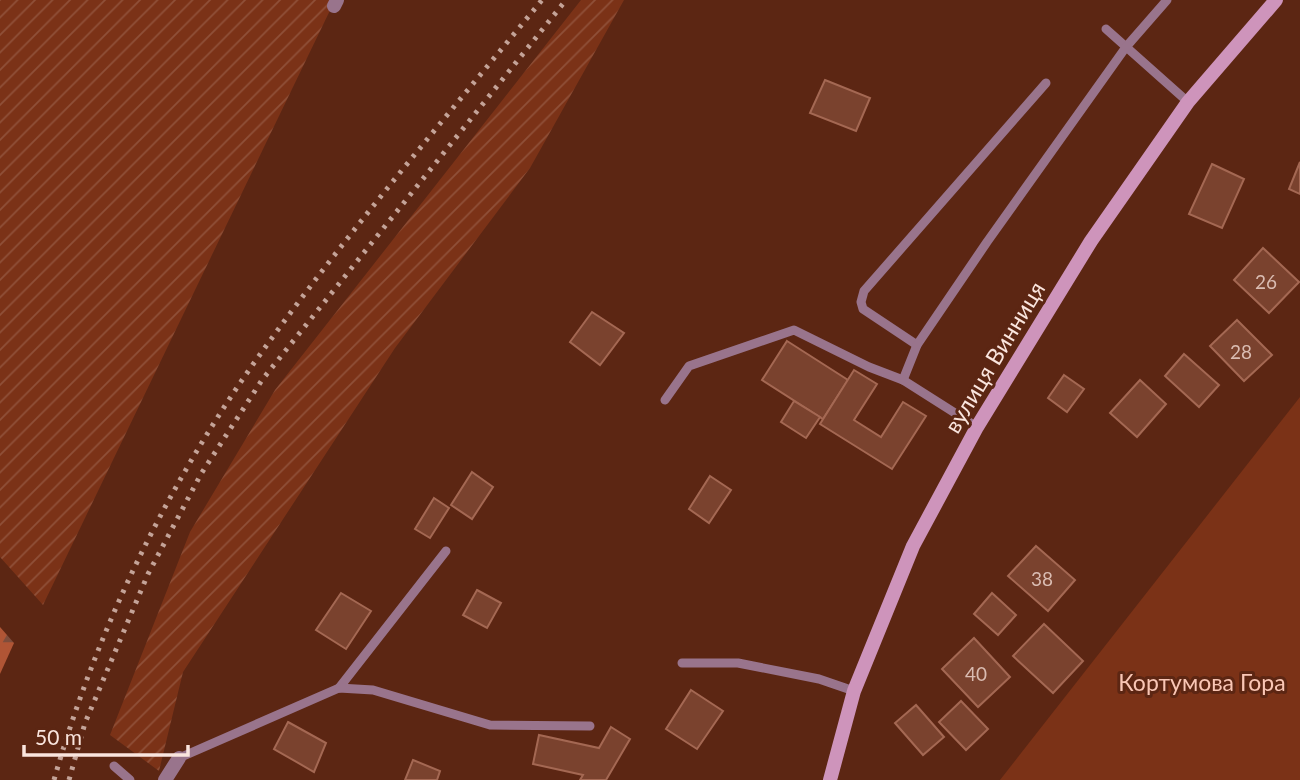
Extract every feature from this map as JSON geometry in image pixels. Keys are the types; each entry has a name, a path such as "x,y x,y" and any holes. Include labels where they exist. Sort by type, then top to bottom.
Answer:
{"main road":[{"name":"вулиця Винниця","path":"830,780 854,691 913,546 977,427 1091,241 1188,102 1276,0"}],"street":[{"path":"165,780 179,758"}],"lane":[{"path":"903,380 917,345 987,242 1126,47 1167,0"},
{"path":"1106,29 1188,102"},
{"path":"917,345 863,309 860,302 864,291 1046,83"},
{"path":"665,400 689,366 794,330 869,367 903,380 977,427"},
{"path":"339,688 446,551"},
{"path":"682,663 738,663 819,679 854,691"},
{"path":"179,758 339,688 373,690 490,725 590,726"},
{"path":"114,766 130,780"}],"green space":[{"path":"0,0 335,0 43,605 0,557"},
{"path":"581,0 624,0 530,168 395,348 183,672 159,771 110,735 190,532 275,390"},
{"name":"Кортумова Гора","path":"1300,397 1300,780 1000,780"},
{"path":"0,627 14,643 0,674"}],"building":[{"path":"825,80 870,98 856,131 810,113"},
{"path":"1300,162 1300,194 1289,189"},
{"path":"1212,164 1244,179 1222,228 1189,214"},
{"path":"1263,248 1299,282 1269,313 1234,280"},
{"path":"592,312 624,333 600,365 570,342"},
{"path":"1237,320 1272,355 1244,381 1210,346"},
{"path":"787,341 848,380 823,419 762,380"},
{"path":"1184,354 1219,385 1199,407 1165,376"},
{"path":"854,370 877,384 854,420 881,437 903,402 926,416 892,469 820,424"},
{"path":"1064,375 1084,389 1067,412 1048,398"},
{"path":"1140,380 1166,404 1137,437 1110,413"},
{"path":"794,401 820,417 806,438 781,422"},
{"path":"472,472 493,487 472,519 451,505"},
{"path":"710,476 731,490 709,523 689,509"},
{"path":"434,498 449,508 430,538 415,529"},
{"path":"1036,546 1075,580 1048,611 1008,576"},
{"path":"477,590 501,603 487,628 463,615"},
{"path":"341,593 371,611 346,649 316,630"},
{"path":"992,593 1016,615 998,635 974,614"},
{"path":"1044,624 1083,661 1053,693 1013,656"},
{"path":"974,638 1010,677 978,707 942,669"},
{"path":"691,690 723,711 697,749 666,729"},
{"path":"961,701 988,729 966,750 939,722"},
{"path":"916,705 944,737 923,755 895,723"},
{"path":"288,722 326,743 314,772 274,749"},
{"path":"611,727 630,739 606,780 580,780 583,775 533,764 539,735 599,748"},
{"path":"413,760 440,771 437,780 405,780"}],"railway":[{"path":"54,780 90,672 111,619 160,516 218,417 319,275 542,0"},
{"path":"69,780 85,723 148,574 201,474 262,380 566,0"}]}
